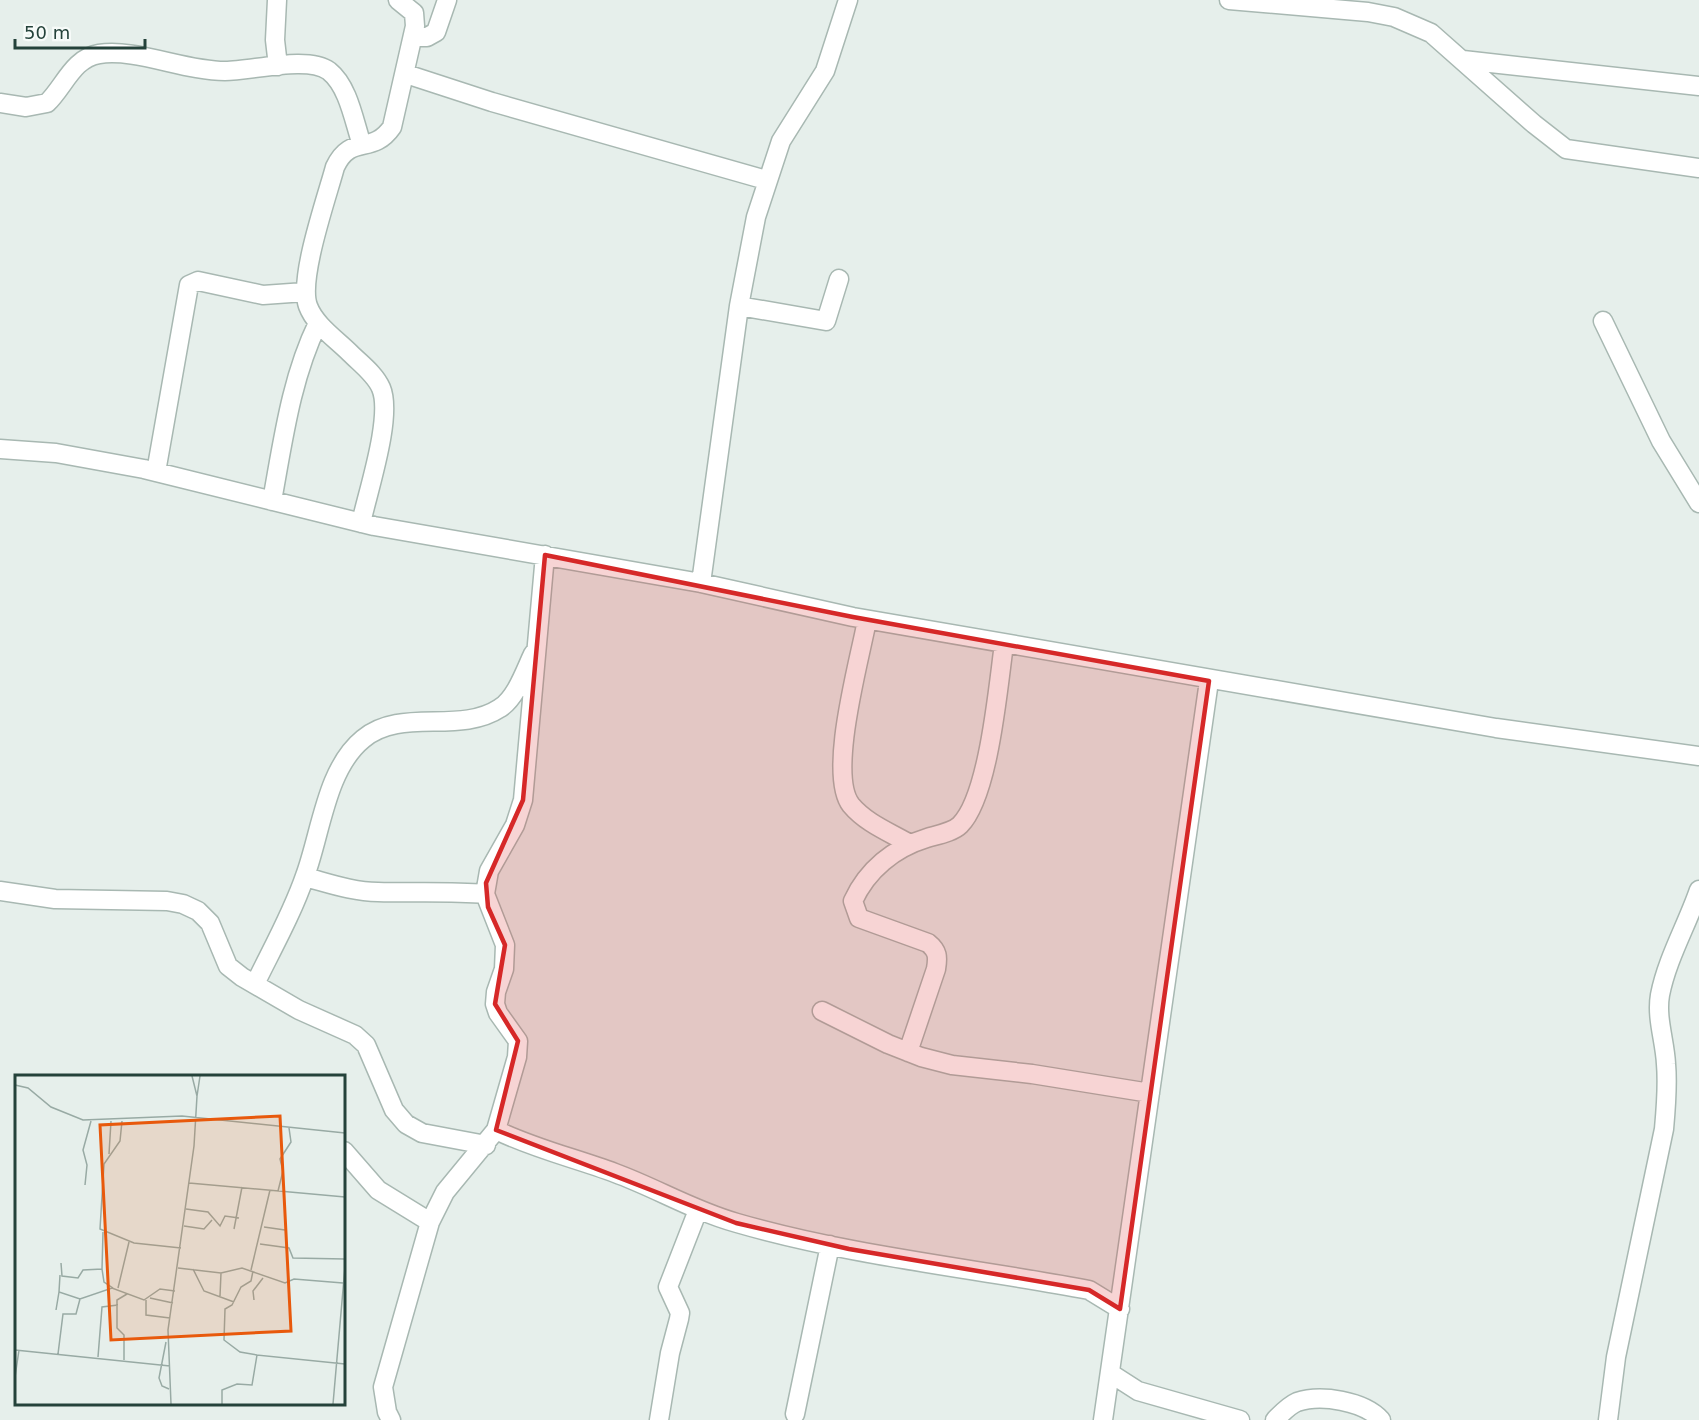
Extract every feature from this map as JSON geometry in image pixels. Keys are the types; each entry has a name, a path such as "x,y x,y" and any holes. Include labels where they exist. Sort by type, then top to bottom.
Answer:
{"street":[{"path":"277,0 275,40 278,66"},
{"path":"362,522 383,424 384,401 380,387 372,374 318,323 308,306 305,292 306,276 335,167 341,155 350,147 375,143 392,127 406,74 414,13 398,0"},
{"path":"412,37 427,37 436,32 447,0"},
{"path":"701,584 739,306 756,217 766,180 782,141 825,71 849,0"},
{"path":"1229,0 1369,6 1431,33 1534,124 1566,149 1699,168"},
{"path":"0,103 26,107 47,103 73,69 84,60 98,54 118,54 196,69 223,71 312,65 327,69 337,79 362,145"},
{"path":"1463,60 1699,86"},
{"path":"406,74 492,102 766,180"},
{"path":"739,306 826,321 839,279"},
{"path":"156,472 189,285 198,281 263,295 305,292"},
{"path":"1603,321 1661,441 1699,503"},
{"path":"272,501 289,410 305,355 318,323"},
{"path":"5,448 56,453 156,472 362,522 701,584 867,620 1209,681 1496,728 1699,756"},
{"path":"391,1420 385,1406 383,1387 430,1222 446,1192 491,1138 518,1057 518,1041 498,1013 495,1004 504,969 505,945 485,894 489,871 515,825 523,801 546,555"},
{"path":"867,620 842,750 842,779 850,804 867,820 908,843"},
{"path":"255,984 305,877 333,786 348,754 364,738 384,727 455,720 483,715 501,708 513,692 538,644"},
{"path":"908,1052 936,969 938,958 936,949 928,943 859,918 853,901 878,866 892,853 908,843 958,827 971,812 989,741 1004,644"},
{"path":"1103,1420 1209,681"},
{"path":"305,877 345,888 376,892 431,891 485,894"},
{"path":"1608,1420 1616,1357 1664,1129 1668,1093 1659,1019 1660,996 1666,973 1699,890"},
{"path":"0,891 55,899 183,904 198,911 210,923 228,966 299,1010 341,1026 366,1045 394,1110 406,1124 422,1133 491,1138 526,1145 616,1173 698,1210 736,1223 830,1245 1089,1290 1120,1309"},
{"path":"822,1011 908,1052 952,1065 1032,1074 1150,1094"},
{"path":"345,1152 378,1190 430,1222"},
{"path":"659,1420 670,1353 680,1313 668,1287 698,1210"},
{"path":"795,1414 830,1245"},
{"path":"1110,1373 1146,1394 1240,1420"},
{"path":"1275,1420 1296,1403 1316,1400 1361,1405 1381,1420"}],"highlighted area":[{"path":"545,555 853,617 1209,681 1120,1309 1089,1290 849,1249 736,1223 496,1130 518,1041 495,1004 505,945 488,907 486,883 523,800"}]}
